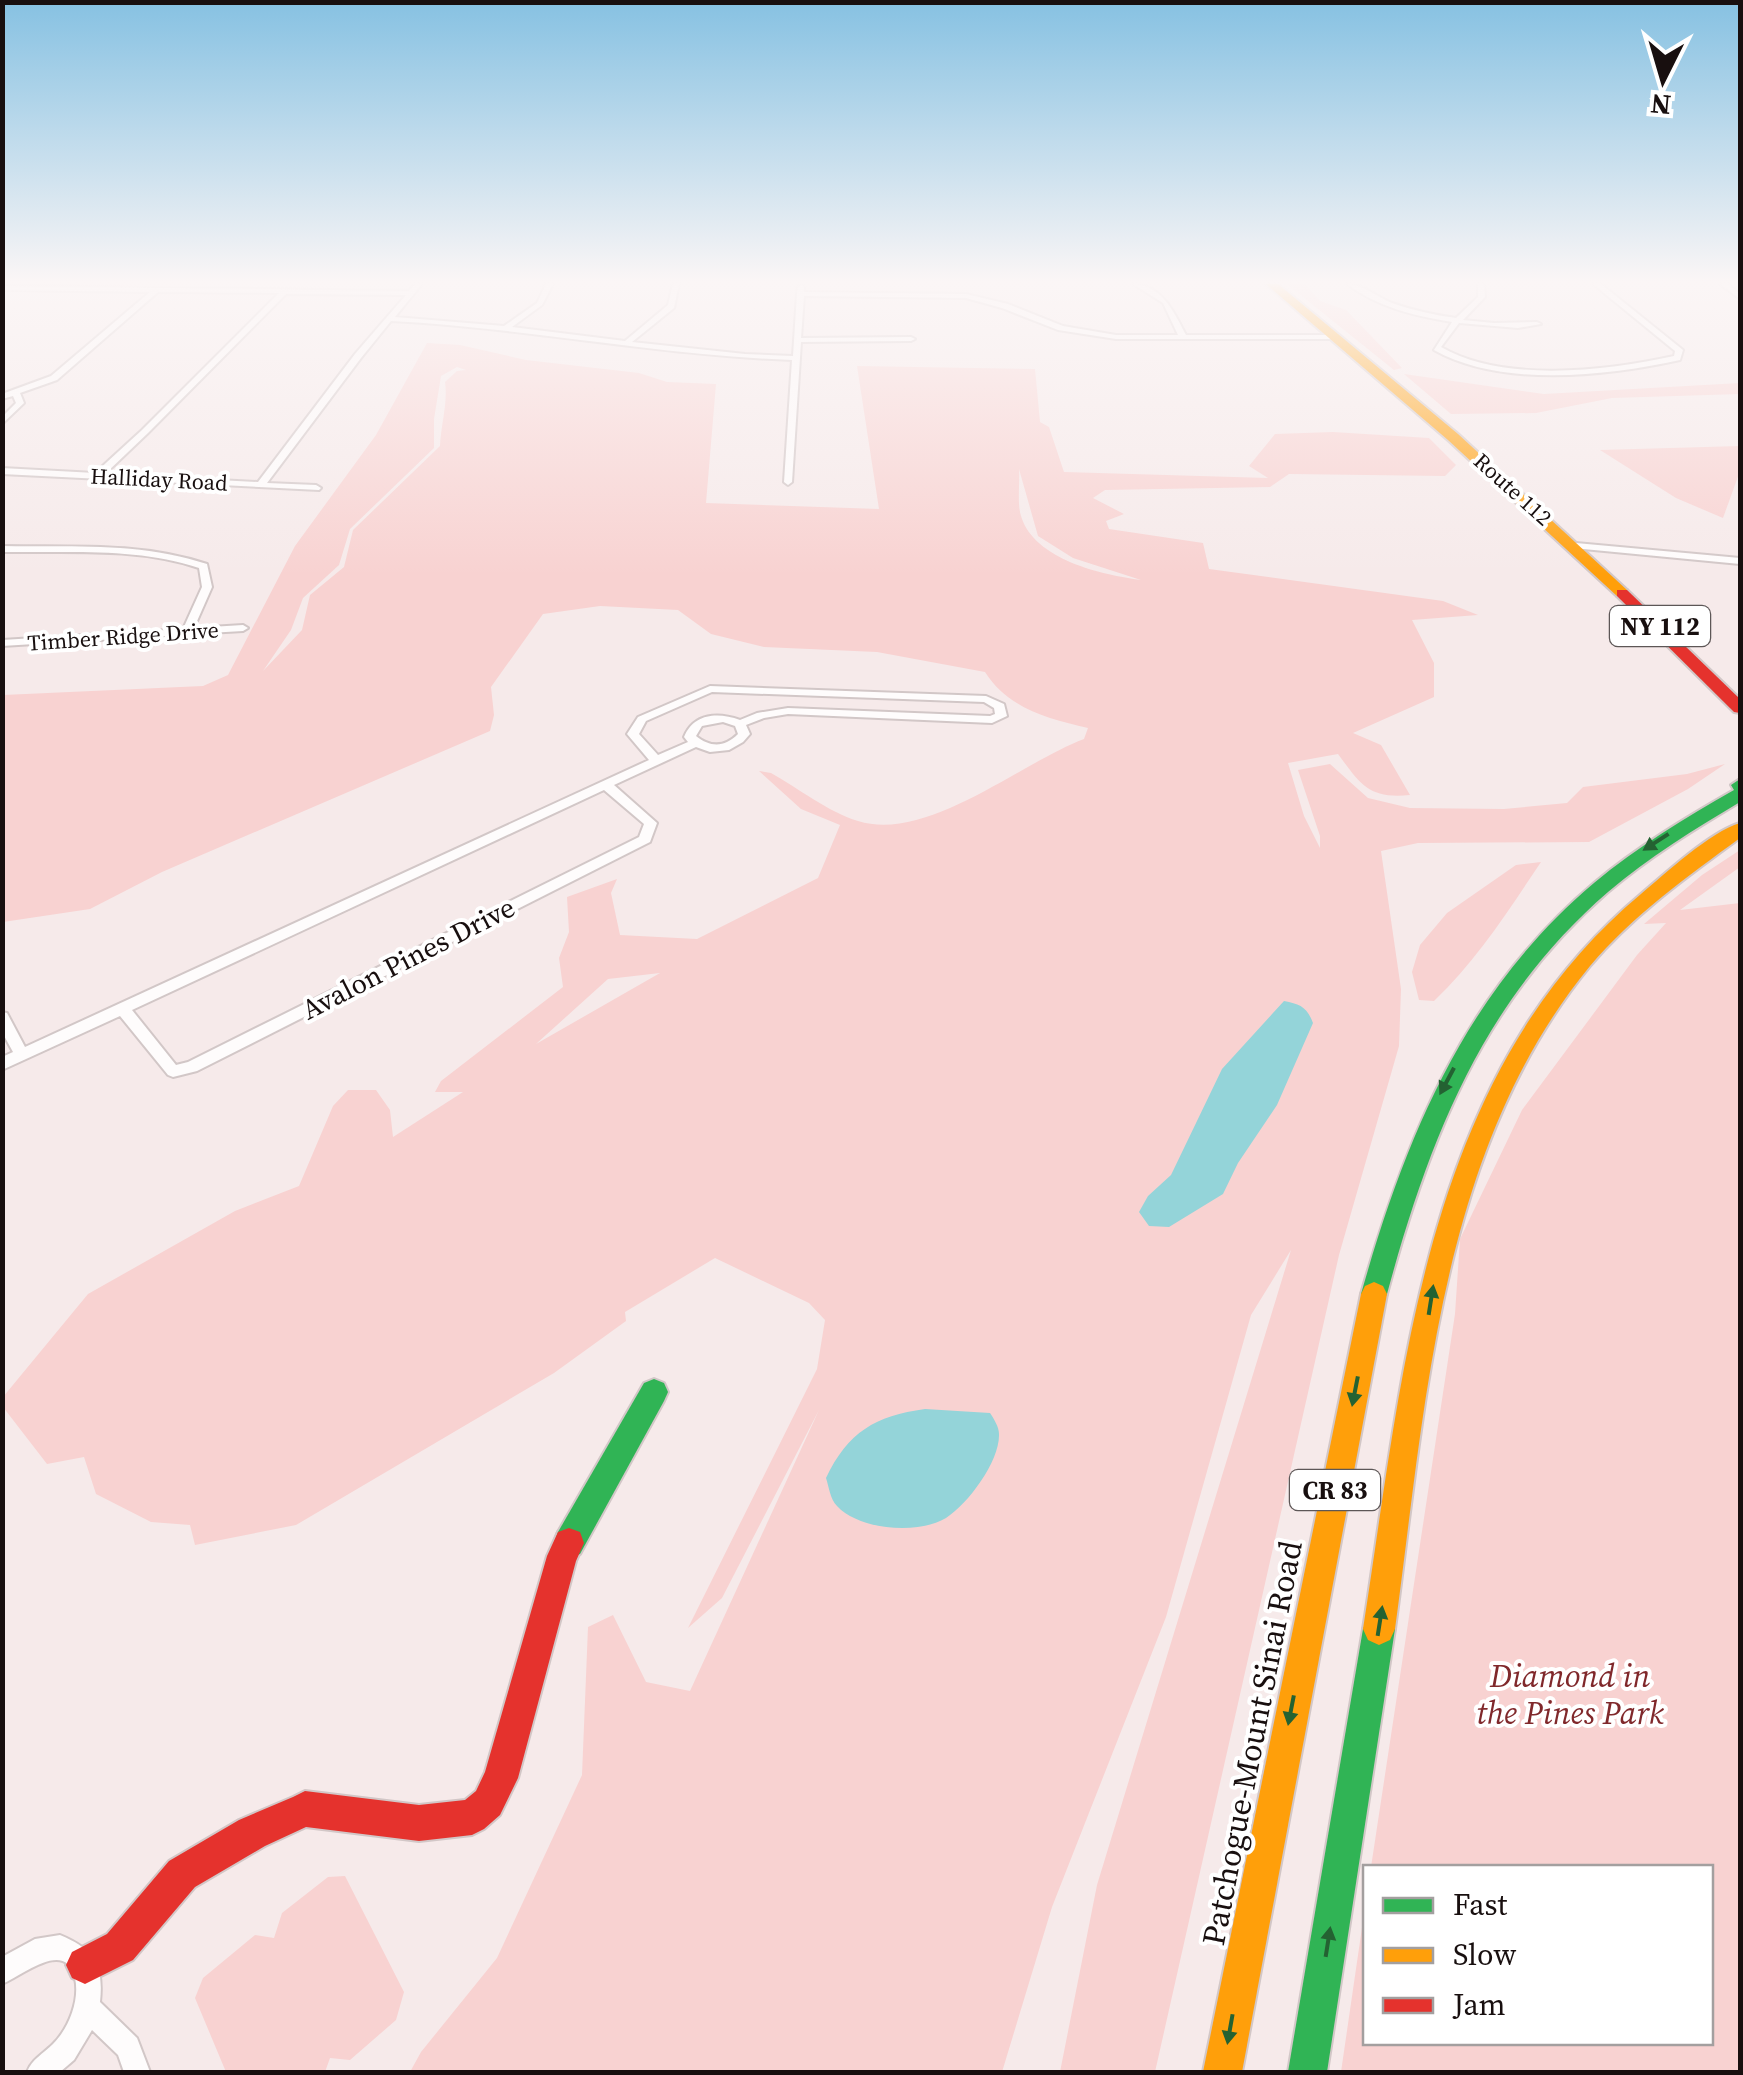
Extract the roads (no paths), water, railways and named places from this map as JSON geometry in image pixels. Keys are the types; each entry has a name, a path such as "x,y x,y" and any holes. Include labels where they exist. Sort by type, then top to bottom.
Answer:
{"main road":[{"name":"Route 112","path":"1389,381 1576,546 1740,708"},
{"name":"Patchogue-Mount Sinai Road","path":"1222,2072 1314,1590 1393,1220 1441,1092 1486,1012 1541,943 1591,893 1638,854 1740,794"},
{"name":"CR 83","path":"1307,2072 1438,1261 1466,1164 1544,1009 1599,940 1647,896 1740,829"},
{"path":"1468,1044 1514,1062"},
{"path":"85,1964 120,1947 182,1874 252,1833 305,1809 419,1823 472,1816 488,1802 501,1778 562,1556 654,1392"}],"street":[{"path":"2,397 47,381"},
{"path":"97,476 135,444 194,381"},
{"path":"261,484 342,381"},
{"path":"788,482 795,381"},
{"path":"2,422 20,403 16,394"},
{"name":"Halliday Road","path":"2,471 316,488"},
{"path":"1576,546 1740,561"},
{"path":"2,548 152,554 182,557 204,566 207,588 186,634"},
{"path":"1724,560 1740,575"},
{"name":"Timber Ridge Drive","path":"2,643 243,628"},
{"path":"657,760 633,734 642,720 710,689 986,699 1000,706 1001,716 992,720 788,711 761,715 740,724 724,718 699,722 690,737 708,748 732,746 744,734 740,724"},
{"path":"928,717 930,697"},
{"path":"672,705 699,722"},
{"path":"2,1064 695,743"},
{"name":"Avalon Pines Drive","path":"124,1009 172,1071 192,1067 645,839 651,823 606,784"},
{"path":"2,1017 22,1055"},
{"path":"3,1970 41,1949 60,1947 75,1952 85,1964 90,1984 88,2008 66,2050 40,2072"},
{"path":"88,2008 128,2047 137,2072"}],"water":[{"path":"1284,1001 1302,1007 1313,1023 1277,1105 1238,1163 1223,1194 1169,1227 1149,1226 1139,1212 1148,1196 1171,1175 1222,1069"},
{"path":"925,1409 990,1413 995,1420 998,1445 973,1492 946,1518 920,1527 874,1525 837,1506 826,1478 844,1449 878,1422"}],"park label":[{"name":"Diamond in the Pines Park","path":"1570,1694"}]}
